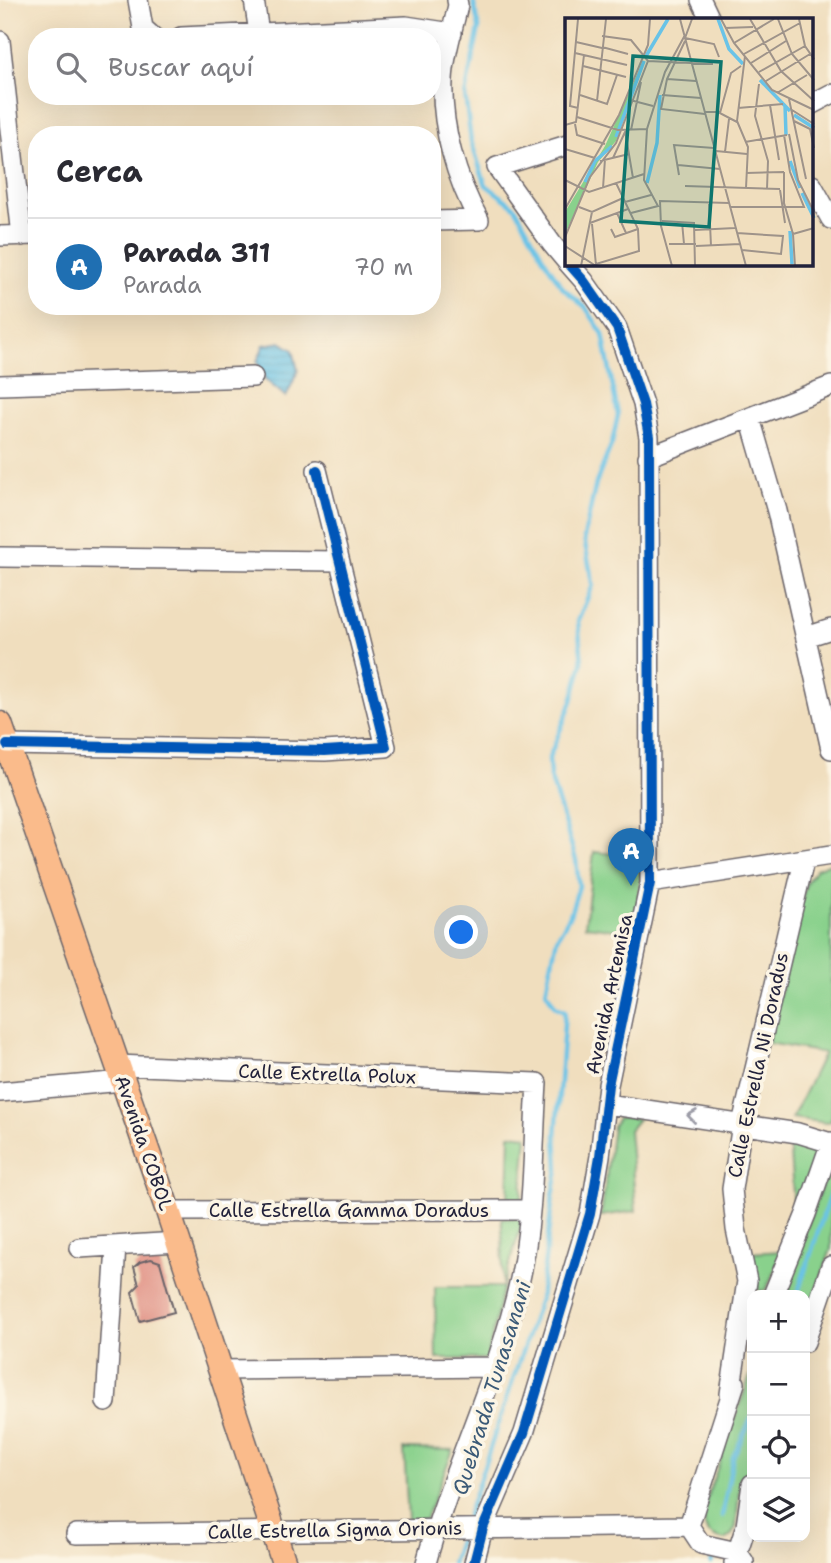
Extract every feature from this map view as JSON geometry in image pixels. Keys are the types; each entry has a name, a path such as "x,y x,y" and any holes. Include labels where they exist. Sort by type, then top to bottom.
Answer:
{"main road":[{"name":"Avenida COBOL","path":"4,734 121,1073 284,1563"}],"street":[{"path":"138,0 144,28"},
{"path":"254,0 258,28"},
{"path":"441,221 479,220 465,195 446,129 443,79 457,0"},
{"path":"701,0 710,18"},
{"path":"364,28 419,28"},
{"path":"441,31 452,33"},
{"path":"0,41 28,228"},
{"path":"814,103 831,94"},
{"name":"Avenida Artemisa","path":"565,146 497,167 565,260"},
{"path":"814,189 831,219"},
{"path":"0,236 28,235"},
{"name":"Avenida Artemisa","path":"474,1563 470,1528 524,1433 590,1214 608,1085 650,883 649,437 643,404 617,328 570,266"},
{"path":"0,385 253,377"},
{"path":"648,457 831,386"},
{"path":"750,418 777,511 831,750"},
{"path":"4,734 325,751 386,747 317,470"},
{"path":"0,557 339,561"},
{"path":"806,636 831,629"},
{"path":"650,883 831,855"},
{"name":"Calle Estrella Ni Doradus","path":"730,1394 747,1281 736,1229 732,1189 742,1124 804,861"},
{"name":"Calle Extrella Polux","path":"0,1092 121,1073 537,1083 530,1210"},
{"path":"607,1104 798,1133 831,1143 775,1290"},
{"path":"426,1563 436,1528 496,1367 520,1279 530,1210"},
{"name":"Calle Estrella Gamma Doradus","path":"167,1211 530,1210"},
{"path":"79,1248 178,1242"},
{"path":"106,1402 116,1246"},
{"path":"810,1327 831,1266"},
{"path":"747,1520 739,1559 701,1544 689,1526 730,1394 748,1353"},
{"path":"221,1370 496,1367"},
{"name":"Calle Estrella Sigma Orionis","path":"76,1534 689,1526"}],"green space":[{"path":"594,852 643,857 634,932 585,926"},
{"path":"831,863 831,1121 826,1123 792,1118 824,1053 768,1043 806,883 816,869"},
{"path":"618,1118 638,1119 629,1130 636,1211 601,1216 613,1126"},
{"path":"510,1134 527,1136 521,1203 508,1201"},
{"path":"789,1140 820,1148 794,1206"},
{"path":"831,1161 831,1249 810,1310 810,1290 784,1290"},
{"path":"502,1218 523,1219 503,1287"},
{"path":"783,1251 764,1290 756,1286 750,1253"},
{"path":"435,1287 503,1287 487,1359 436,1359"},
{"path":"747,1384 747,1474 739,1492 736,1527 731,1536 724,1540 706,1530 704,1519 707,1498"},
{"path":"404,1449 453,1450 426,1519 408,1520"}],"water":[{"path":"281,342 293,350 298,371 286,397 266,380 257,362 264,345"}],"building":[{"path":"151,1259 160,1262 174,1312 140,1321 132,1292 139,1285 134,1267"}],"waterway":[{"name":"Quebrada Tunasanani","path":"465,1523 540,1299 558,1169 556,1136 565,1011 555,1006 546,991 557,938 570,915 579,886 576,860 550,776 549,758 572,701 582,663 578,621 593,585 584,538 596,483 612,443 618,415 603,334 586,308 563,288 515,207 486,185 480,168 471,141 465,95 479,28 473,0"},
{"path":"799,1290 831,1192"},
{"path":"722,1516 733,1457 747,1428"},
{"name":"Quebrada Tunasanani","path":"452,1563 461,1535"}],"cycle path":[{"path":"474,1563 483,1528 524,1433 590,1214 608,1085 650,883 649,437 643,404 617,328 571,266"},
{"path":"7,745 325,751 386,747 317,470"}],"place":[{"name":"Parada 311","path":"631,886"}]}
